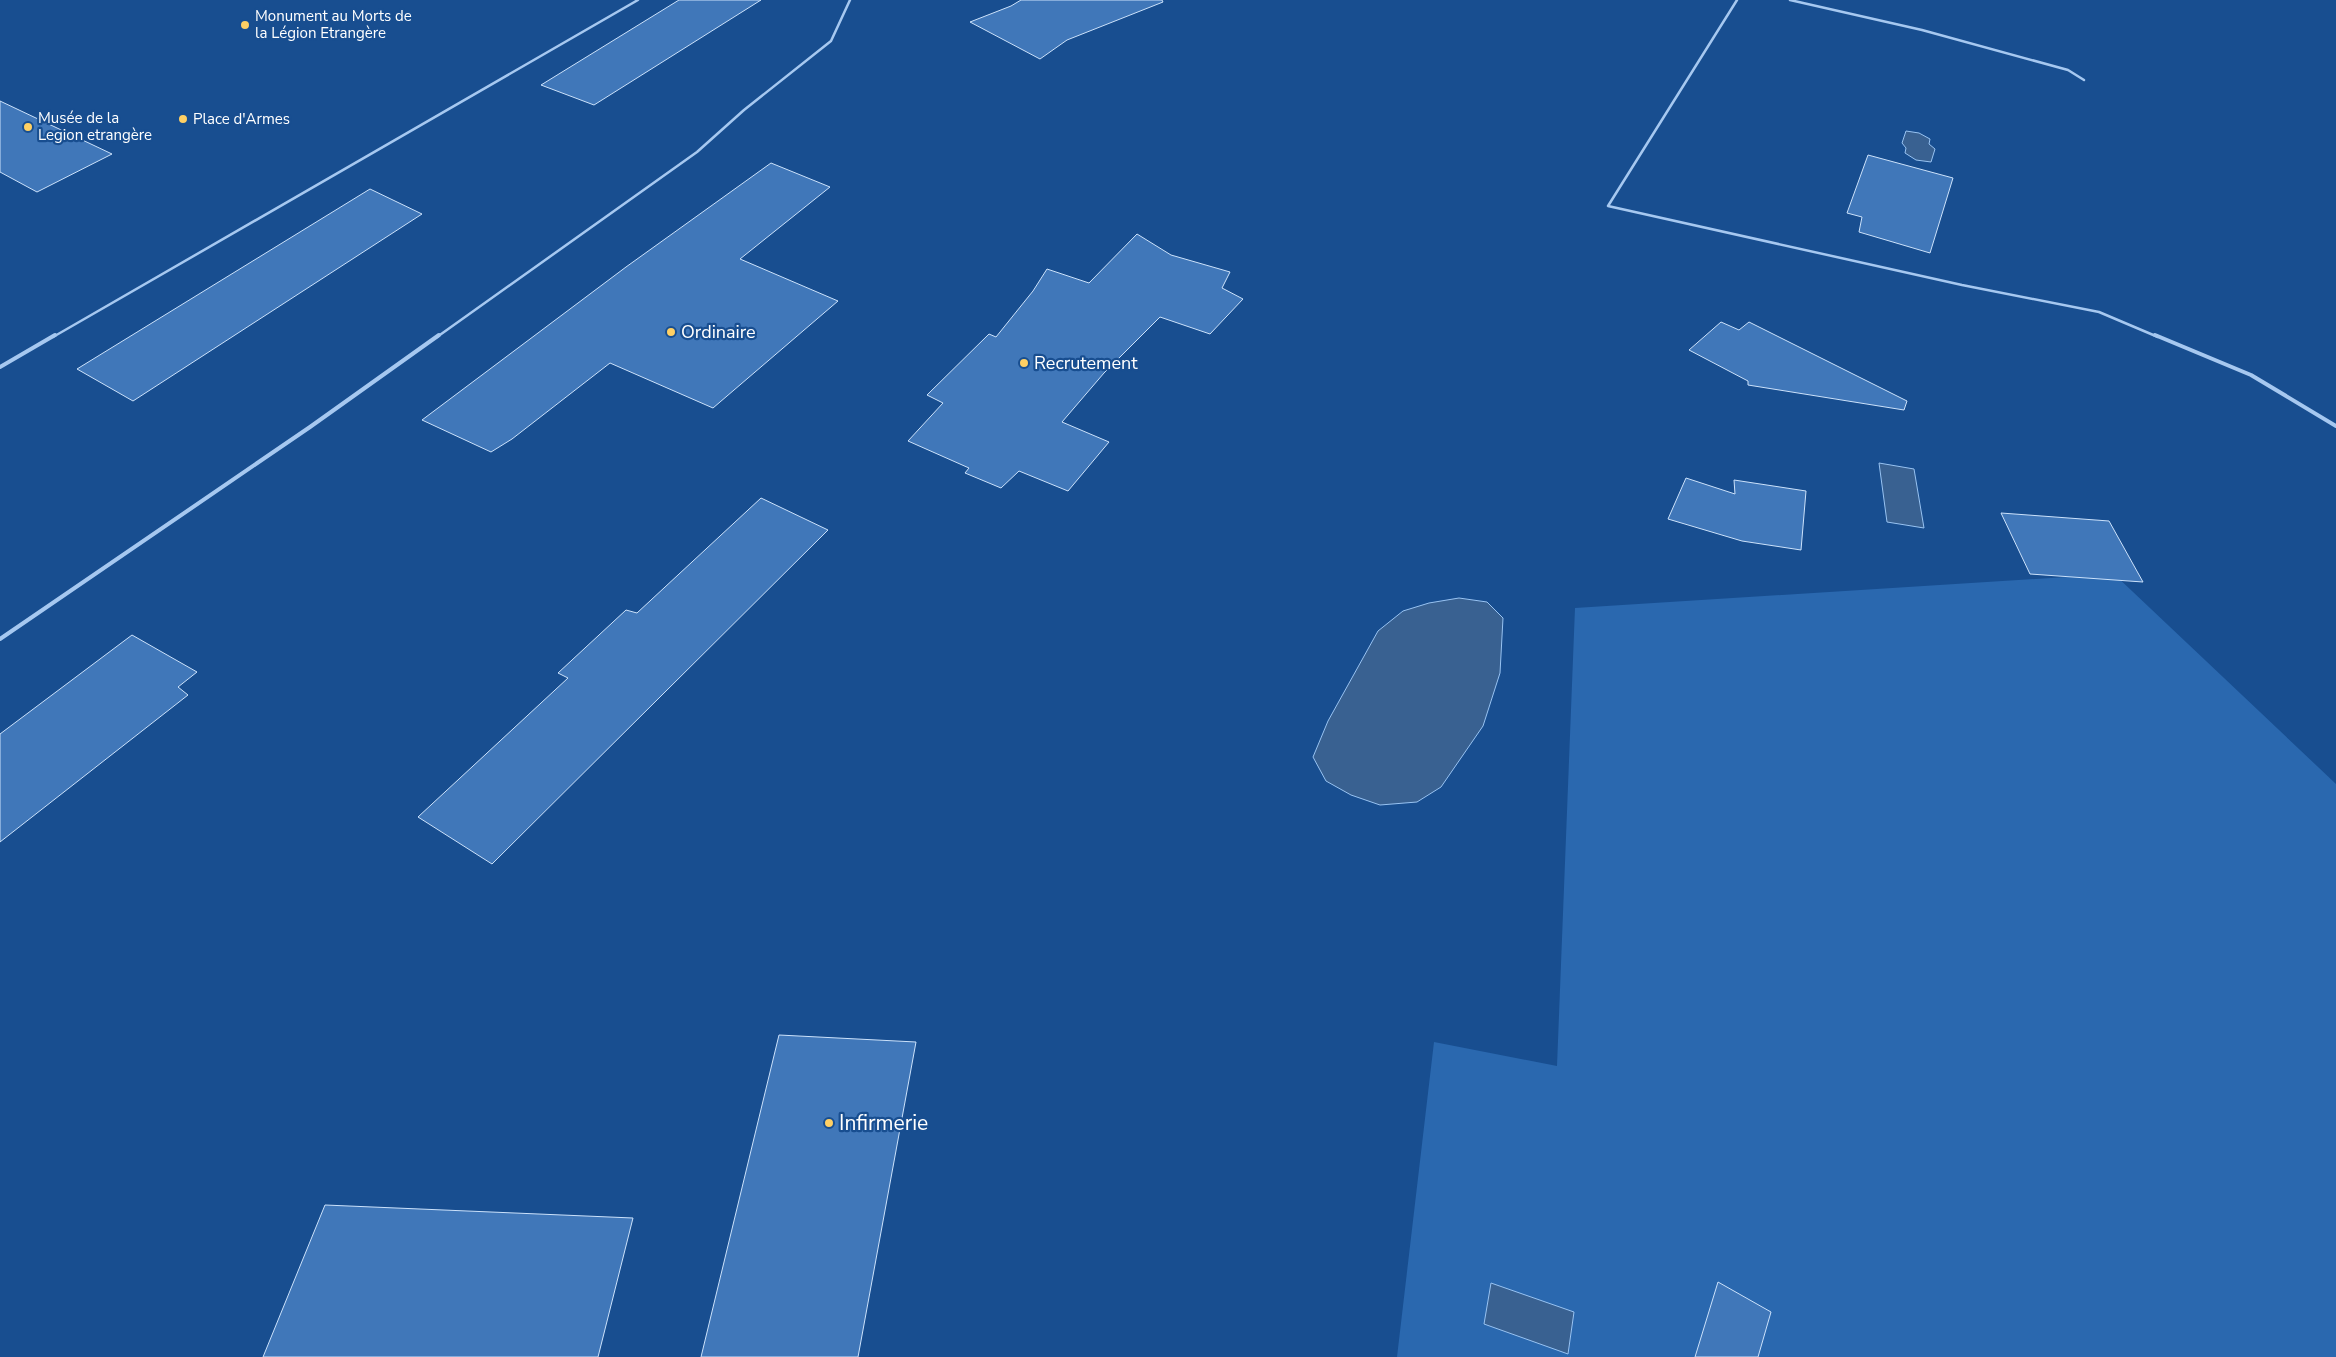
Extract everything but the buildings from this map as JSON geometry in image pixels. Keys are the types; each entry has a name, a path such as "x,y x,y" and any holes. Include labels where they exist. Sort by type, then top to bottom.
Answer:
{"lane":[{"path":"0,367 638,0"},
{"path":"0,639 310,427 696,152 744,110 831,41 850,0"},
{"path":"1737,0 1608,206 1962,285 2099,312 2251,375 2336,426"},
{"path":"1790,0 1922,30 2068,70 2084,80"}],"shaded area":[{"path":"1906,131 1919,133 1930,139 1929,144 1935,149 1931,162 1916,160 1905,153 1906,148 1902,143"},
{"path":"1879,463 1914,469 1924,528 1887,522"},
{"path":"2114,574 2336,784 2336,1357 1397,1357 1434,1042 1557,1066 1575,608"},
{"path":"1459,598 1487,602 1503,618 1500,673 1483,726 1441,787 1417,802 1380,805 1351,795 1326,781 1313,757 1328,721 1378,631 1403,611 1429,603"},
{"path":"1491,1283 1574,1312 1568,1354 1484,1324"}],"place":[{"name":"Monument au Morts de la Légion Etrangère","path":"245,25"},
{"name":"Place d'Armes","path":"183,119"},
{"name":"Musée de la Legion etrangère","path":"28,127"},
{"name":"Ordinaire","path":"671,332"},
{"name":"Recrutement","path":"1024,363"},
{"name":"Infirmerie","path":"829,1123"}]}
